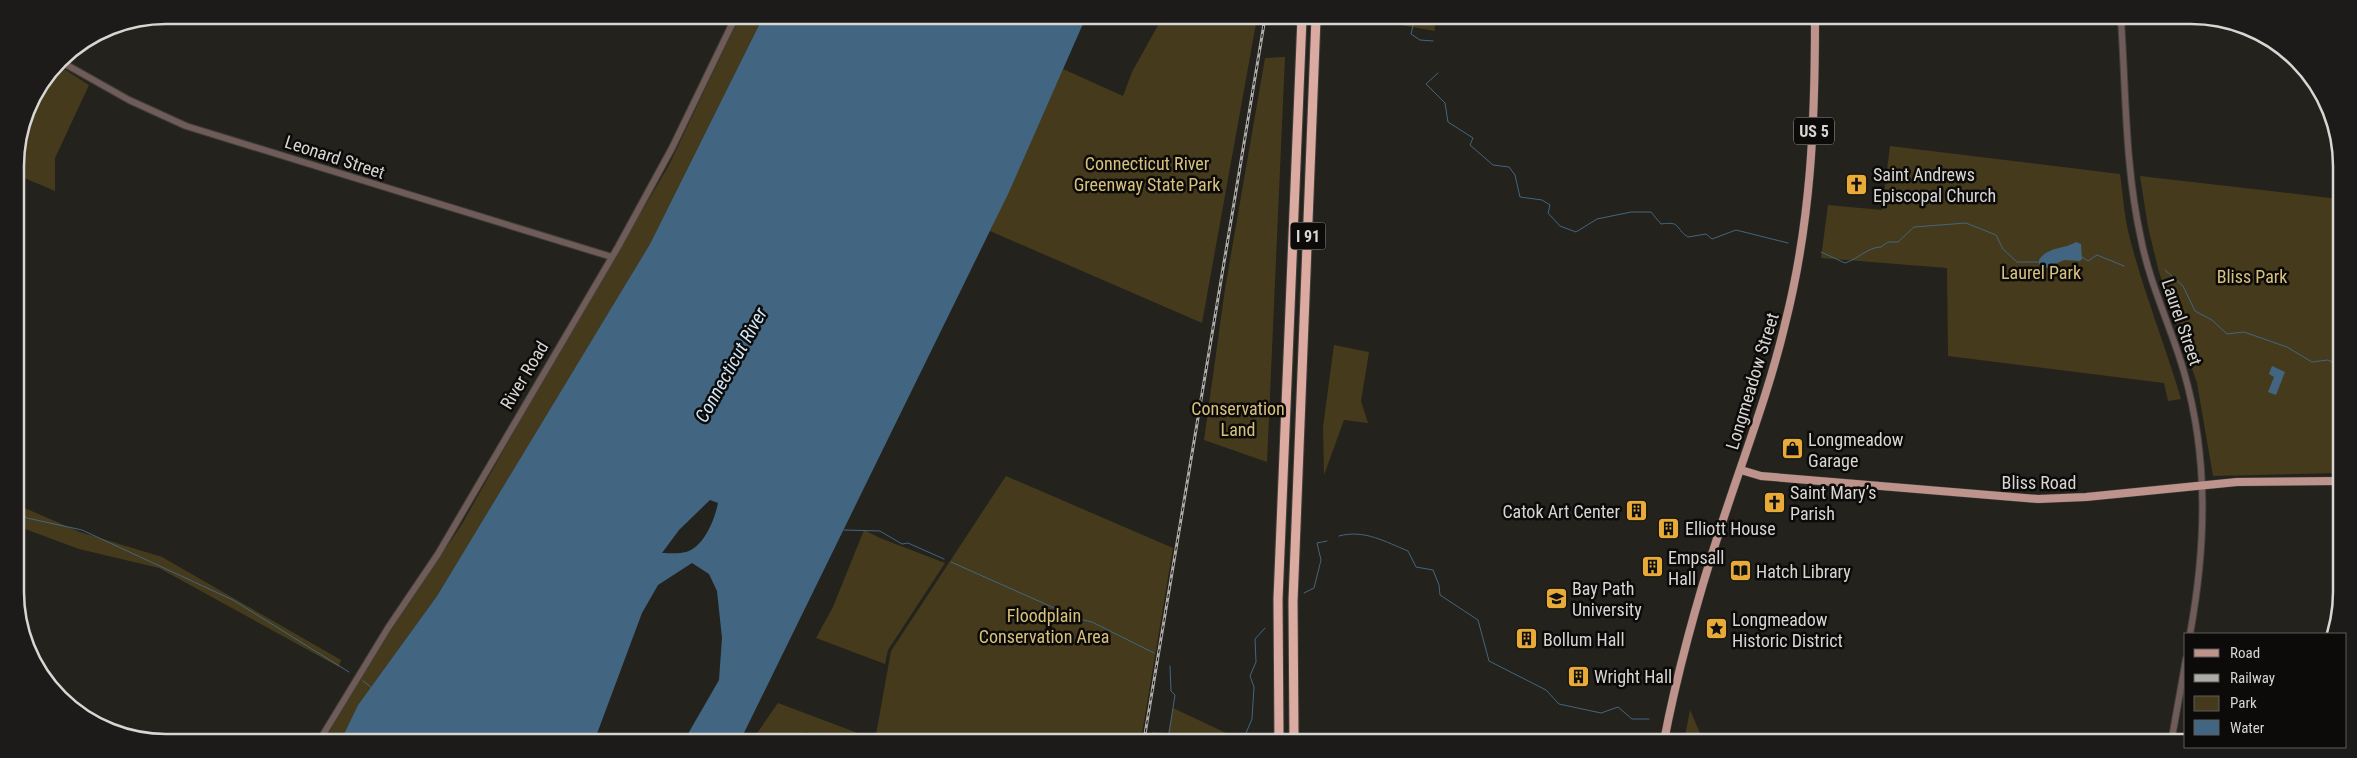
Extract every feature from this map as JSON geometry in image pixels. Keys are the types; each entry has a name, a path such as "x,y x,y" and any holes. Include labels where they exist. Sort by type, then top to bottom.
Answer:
{"highway":[{"name":"I 91","path":"1279,734 1278,632 1302,24"},
{"name":"I 91","path":"1294,734 1292,618 1316,24"}],"main road":[{"name":"Longmeadow Street","path":"1666,734 1689,629 1784,331 1802,242 1813,152 1815,24"},
{"name":"Bliss Road","path":"1741,470 1761,476 2020,499 2071,498 2264,481 2333,481"}],"street":[{"name":"River Road","path":"323,734 388,628 446,540 612,256 672,148 732,24"},
{"name":"Laurel Street","path":"2121,24 2130,174 2138,225 2146,262 2186,381 2195,421 2203,485 2203,543 2190,633"},
{"name":"Leonard Street","path":"66,64 120,96 178,123 402,194 612,256"},
{"path":"2173,734 2184,670"}],"green space":[{"path":"736,24 760,24 650,244 437,596 358,705 344,734 328,734 363,673 462,524 546,375 669,165"},
{"name":"Connecticut River Greenway State Park","path":"1159,24 1256,24 1202,323 990,231 1063,69 1123,96 1132,72"},
{"path":"1434,24 1435,31 1401,25"},
{"name":"Conservation Land","path":"1285,57 1267,462 1204,440 1225,289 1265,58"},
{"path":"62,68 89,85 55,158 55,191 24,178 24,157 26,138 35,111 53,79"},
{"name":"Laurel Park","path":"1890,146 2120,174 2129,235 2147,297 2181,399 2168,401 2164,383 1948,356 1947,268 1821,258 1828,205 1882,210"},
{"name":"Bliss Park","path":"2140,176 2333,198 2333,473 2213,476 2197,383 2159,272 2148,227"},
{"name":"Conservation Land","path":"1334,345 1369,352 1361,401 1368,423 1344,420 1324,475 1323,427"},
{"name":"Floodplain Conservation Area","path":"1006,476 1173,548 1142,734 876,734 891,651"},
{"path":"24,508 80,532 162,557 341,660 339,667 159,568 79,549 24,529"},
{"name":"Floodplain Conservation Area","path":"864,530 945,563 888,650 885,664 816,638 833,607"},
{"path":"778,703 860,734 810,734 805,732 804,734 756,734"},
{"path":"1173,708 1228,734 1152,734 1152,732 1168,733"},
{"path":"1690,710 1700,734 1685,734"}],"water":[{"name":"Connecticut River","path":"760,24 1083,24 1009,192 743,734 688,734 719,680 722,638 717,591 709,574 692,563 658,585 642,613 597,734 344,734 358,705 437,596 650,244","holes":["710,500 718,503 708,532 692,549 686,552 662,553 679,530"]},
{"path":"2076,242 2081,244 2082,259 2080,261 2064,260 2047,268 2039,265 2039,260 2047,252"},
{"path":"2272,366 2285,372 2276,395 2268,392 2274,377 2269,374"}],"waterway":[{"path":"1414,24 1411,34 1420,40 1433,41"},
{"path":"1438,73 1426,84 1445,103 1448,122 1473,138 1470,145 1493,165 1509,167 1515,175 1520,197 1542,200 1550,205 1548,213 1560,226 1576,232 1597,219 1631,212 1651,212 1661,224 1675,224 1688,237 1706,234 1712,239 1736,230 1788,243"},
{"path":"1821,252 1845,263 1888,242 1898,242 1914,227 1966,223 1996,235 2003,249 2017,262 2040,262"},
{"path":"2082,257 2088,261 2097,255 2124,266"},
{"path":"2165,270 2183,286 2195,311 2212,320 2227,334 2244,332 2287,347 2312,362 2328,360 2333,362"},
{"path":"24,516 27,518 82,530 233,600 349,672"},
{"path":"844,530 880,531 902,544 908,543 944,559"},
{"path":"1339,536 1357,534 1383,540 1408,551 1416,567 1433,570 1439,585 1440,595 1478,620 1489,661 1546,690 1559,704 1601,713 1618,707 1632,719 1649,719"},
{"path":"1304,593 1314,588 1321,560 1317,543 1327,541"},
{"path":"951,562 1079,619 1092,622 1154,653"},
{"path":"1246,734 1252,719 1254,687 1250,676 1256,662 1255,639 1265,628"},
{"path":"1169,734 1175,695 1171,691 1170,666"},
{"path":"363,681 372,688"}],"railway":[{"path":"1145,734 1264,24"}],"place":[{"name":"Saint Andrews Episcopal Church","path":"1857,184"},
{"name":"Longmeadow Garage","path":"1792,449"},
{"name":"Saint Mary’s Parish","path":"1774,502"},
{"name":"Catok Art Center","path":"1636,511"},
{"name":"Elliott House","path":"1669,528"},
{"name":"Empsall Hall","path":"1652,567"},
{"name":"Hatch Library","path":"1740,571"},
{"name":"Bay Path University","path":"1556,598"},
{"name":"Longmeadow Historic District","path":"1716,629"},
{"name":"Bollum Hall","path":"1527,639"},
{"name":"Wright Hall","path":"1578,676"}]}
